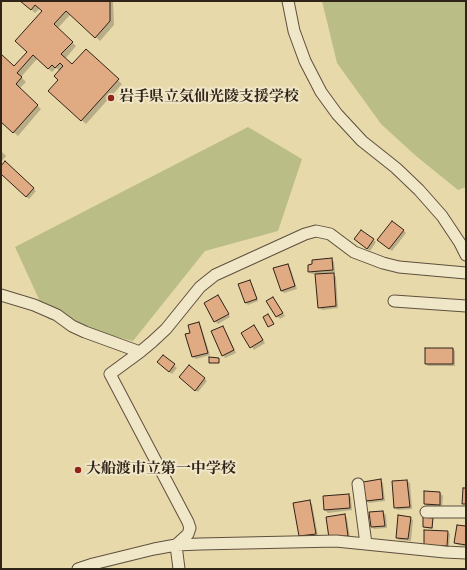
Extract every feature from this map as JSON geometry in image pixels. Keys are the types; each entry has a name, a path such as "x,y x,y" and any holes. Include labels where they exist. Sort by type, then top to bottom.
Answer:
{"street":[{"path":"288,1 294,31 305,61 321,92 337,114 362,141 396,168 419,190 442,216 466,255"},
{"path":"179,569 177,550 188,534 190,528 188,522 110,374 140,352 166,329 200,287 214,275 305,234 316,231 330,234 354,252 383,263 399,267 466,273"},
{"path":"1,296 34,305 57,315 72,326 85,332 140,352"},
{"path":"394,301 466,306"},
{"path":"358,484 366,544"},
{"path":"426,512 466,512"},
{"path":"78,569 93,564 177,550 336,541 466,553"}],"green space":[{"path":"322,1 466,1 466,187 458,190 416,156 381,124 337,63"},
{"path":"248,127 302,159 278,231 205,251 133,341 48,319 15,247"}],"building":[{"path":"20,1 110,1 110,21 95,38 66,11 54,24 73,42 61,54 72,64 86,49 119,79 81,121 48,91 58,80 54,76 63,66 60,63 55,68 52,65 48,69 33,55 17,73 22,77 16,84 38,105 13,133 1,122 1,54 14,66 27,52 15,41 42,11 35,5 31,10"},
{"path":"5,161 34,188 26,197 1,174 1,166"},
{"path":"392,221 404,230 389,249 377,240"},
{"path":"361,230 374,239 367,249 354,239"},
{"path":"332,258 333,270 308,272 308,265 312,264 312,260"},
{"path":"288,264 295,286 281,291 273,268"},
{"path":"334,273 336,306 318,308 315,274"},
{"path":"250,280 257,299 245,303 238,284"},
{"path":"218,295 229,314 214,322 204,303"},
{"path":"273,297 283,313 276,317 266,301"},
{"path":"268,314 274,324 268,327 263,317"},
{"path":"199,322 208,353 192,357 185,334 190,333 188,325"},
{"path":"254,325 263,340 250,348 241,333"},
{"path":"223,326 234,350 222,356 211,331"},
{"path":"425,348 453,348 453,364 425,364"},
{"path":"163,355 175,364 169,372 157,362"},
{"path":"209,357 219,358 219,363 209,363"},
{"path":"189,365 205,378 195,391 179,377"},
{"path":"381,479 383,499 366,501 363,482"},
{"path":"407,480 410,507 394,508 392,481"},
{"path":"463,488 466,488 466,504 462,504"},
{"path":"424,491 440,492 440,505 424,504"},
{"path":"349,494 350,508 324,510 323,496"},
{"path":"310,500 316,534 299,536 293,503"},
{"path":"383,511 385,526 371,527 369,512"},
{"path":"345,514 348,536 329,538 326,517"},
{"path":"398,515 411,517 408,539 396,538"},
{"path":"423,517 433,518 432,528 423,527"},
{"path":"457,525 466,526 466,545 454,543"},
{"path":"424,530 448,531 447,546 424,545"}],"place":[{"name":"岩手県立気仙光陵支援学校","path":"111,98"},
{"name":"大船渡市立第一中学校","path":"78,470"}]}
